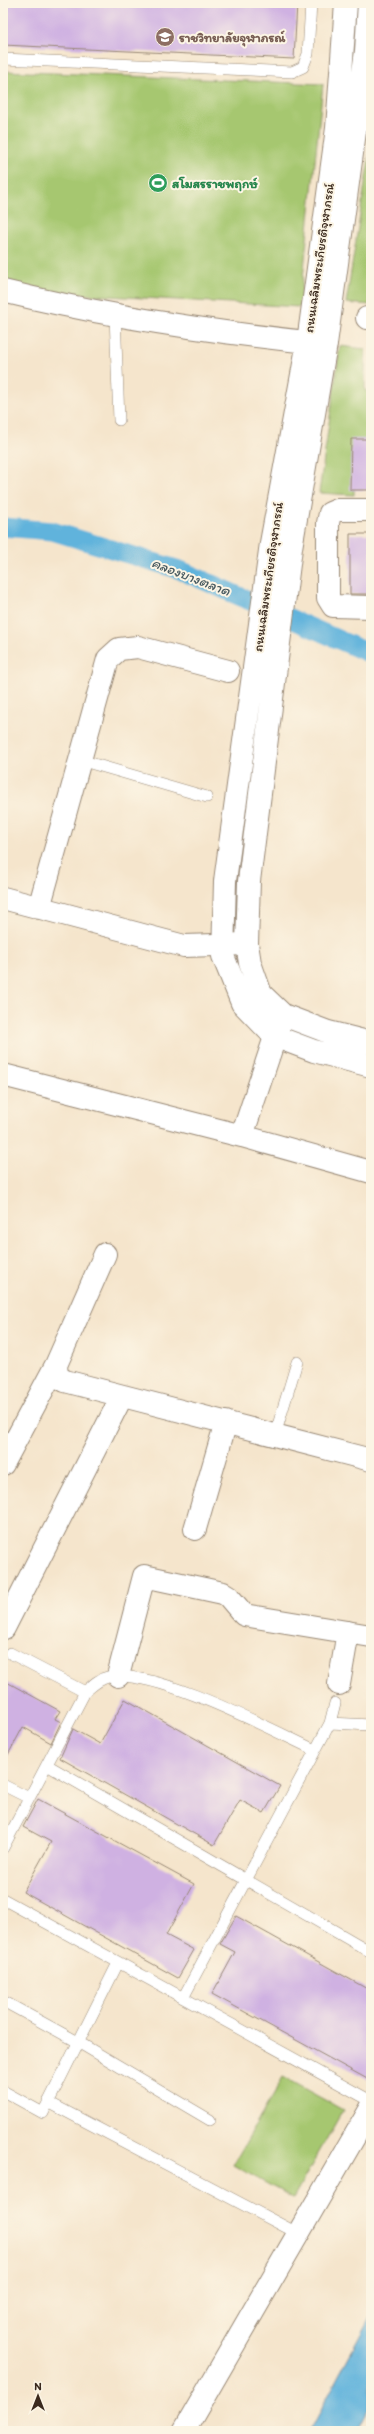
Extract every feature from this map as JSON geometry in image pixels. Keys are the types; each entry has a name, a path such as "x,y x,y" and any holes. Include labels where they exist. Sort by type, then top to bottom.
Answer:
{"street":[{"name":"ถนนเฉลิมพระเกียรติจุฬาภรณ์","path":"317,343 337,128 346,3"},
{"name":"ถนนเฉลิมพระเกียรติจุฬาภรณ์","path":"369,3 366,51 281,546 263,690 249,881 247,944 250,963 261,994 283,1015 328,1032 371,1043"},
{"path":"3,291 115,315 249,336 317,343"},
{"path":"371,510 337,510 330,513 328,523 328,598 333,606 371,607"},
{"path":"39,908 108,659 119,649 138,647 228,671"},
{"name":"ถนนเฉลิมพระเกียรติจุฬาภรณ์","path":"263,690 225,881 223,956 242,1003 274,1036 314,1051 371,1066"},
{"path":"3,898 184,946 223,946 247,944"},
{"path":"242,1136 274,1036 283,1015"},
{"path":"3,1074 242,1136 371,1172"},
{"path":"3,1464 56,1366 105,1254"},
{"path":"56,1366 57,1376 66,1381 371,1460"},
{"path":"4,1628 122,1396"},
{"path":"195,1529 226,1422"},
{"path":"118,1676 144,1576 223,1593 244,1615 371,1636"},
{"path":"337,1693 348,1632"},
{"path":"184,2431 370,2112"}],"lane":[{"path":"3,59 292,72 303,66 308,54 311,3"},
{"path":"115,315 119,420"},
{"path":"80,760 208,797"},
{"path":"275,1435 297,1362"},
{"path":"10,1653 85,1692"},
{"path":"3,1848 85,1692 98,1681 118,1676 166,1686 184,1692 315,1750"},
{"path":"183,1998 330,1723 337,1693"},
{"path":"330,1723 371,1725"},
{"path":"47,1765 371,1952"},
{"path":"3,1785 29,1798"},
{"path":"3,1899 183,1998 370,2112"},
{"path":"3,2091 43,2113 118,1962"},
{"path":"3,2001 78,2042 210,2120"},
{"path":"48,2102 298,2234"}],"green space":[{"name":"สโมสรราชพฤกษ์","path":"3,71 323,84 300,307 56,293 3,282"},
{"path":"371,146 371,305 346,303"},
{"path":"340,346 365,349 365,391 371,391 371,455 355,455 354,495 319,493"},
{"path":"283,2077 343,2110 293,2198 233,2165"}],"water":[{"path":"371,2315 371,2406 358,2431 309,2431"}],"building":[{"path":"3,3 297,3 294,59 3,45"},
{"path":"351,439 371,439 371,490 350,490"},
{"path":"350,534 371,534 371,594 350,594"},
{"path":"3,1680 60,1711 55,1719 61,1722 51,1743 23,1727 3,1764"},
{"path":"125,1699 280,1786 264,1813 240,1800 214,1845 60,1758 73,1729 100,1744"},
{"path":"38,1799 194,1884 166,1935 194,1950 178,1978 23,1892 51,1842 23,1827"},
{"path":"236,1916 371,1991 371,2081 212,1994 235,1952 220,1944"}],"waterway":[{"name":"คลองบางตลาด","path":"3,527 52,531 180,570 371,654"}],"place":[{"name":"ราชวิทยาลัยจุฬาภรณ์","path":"165,37"},
{"name":"สโมสรราชพฤกษ์","path":"158,183"}]}
